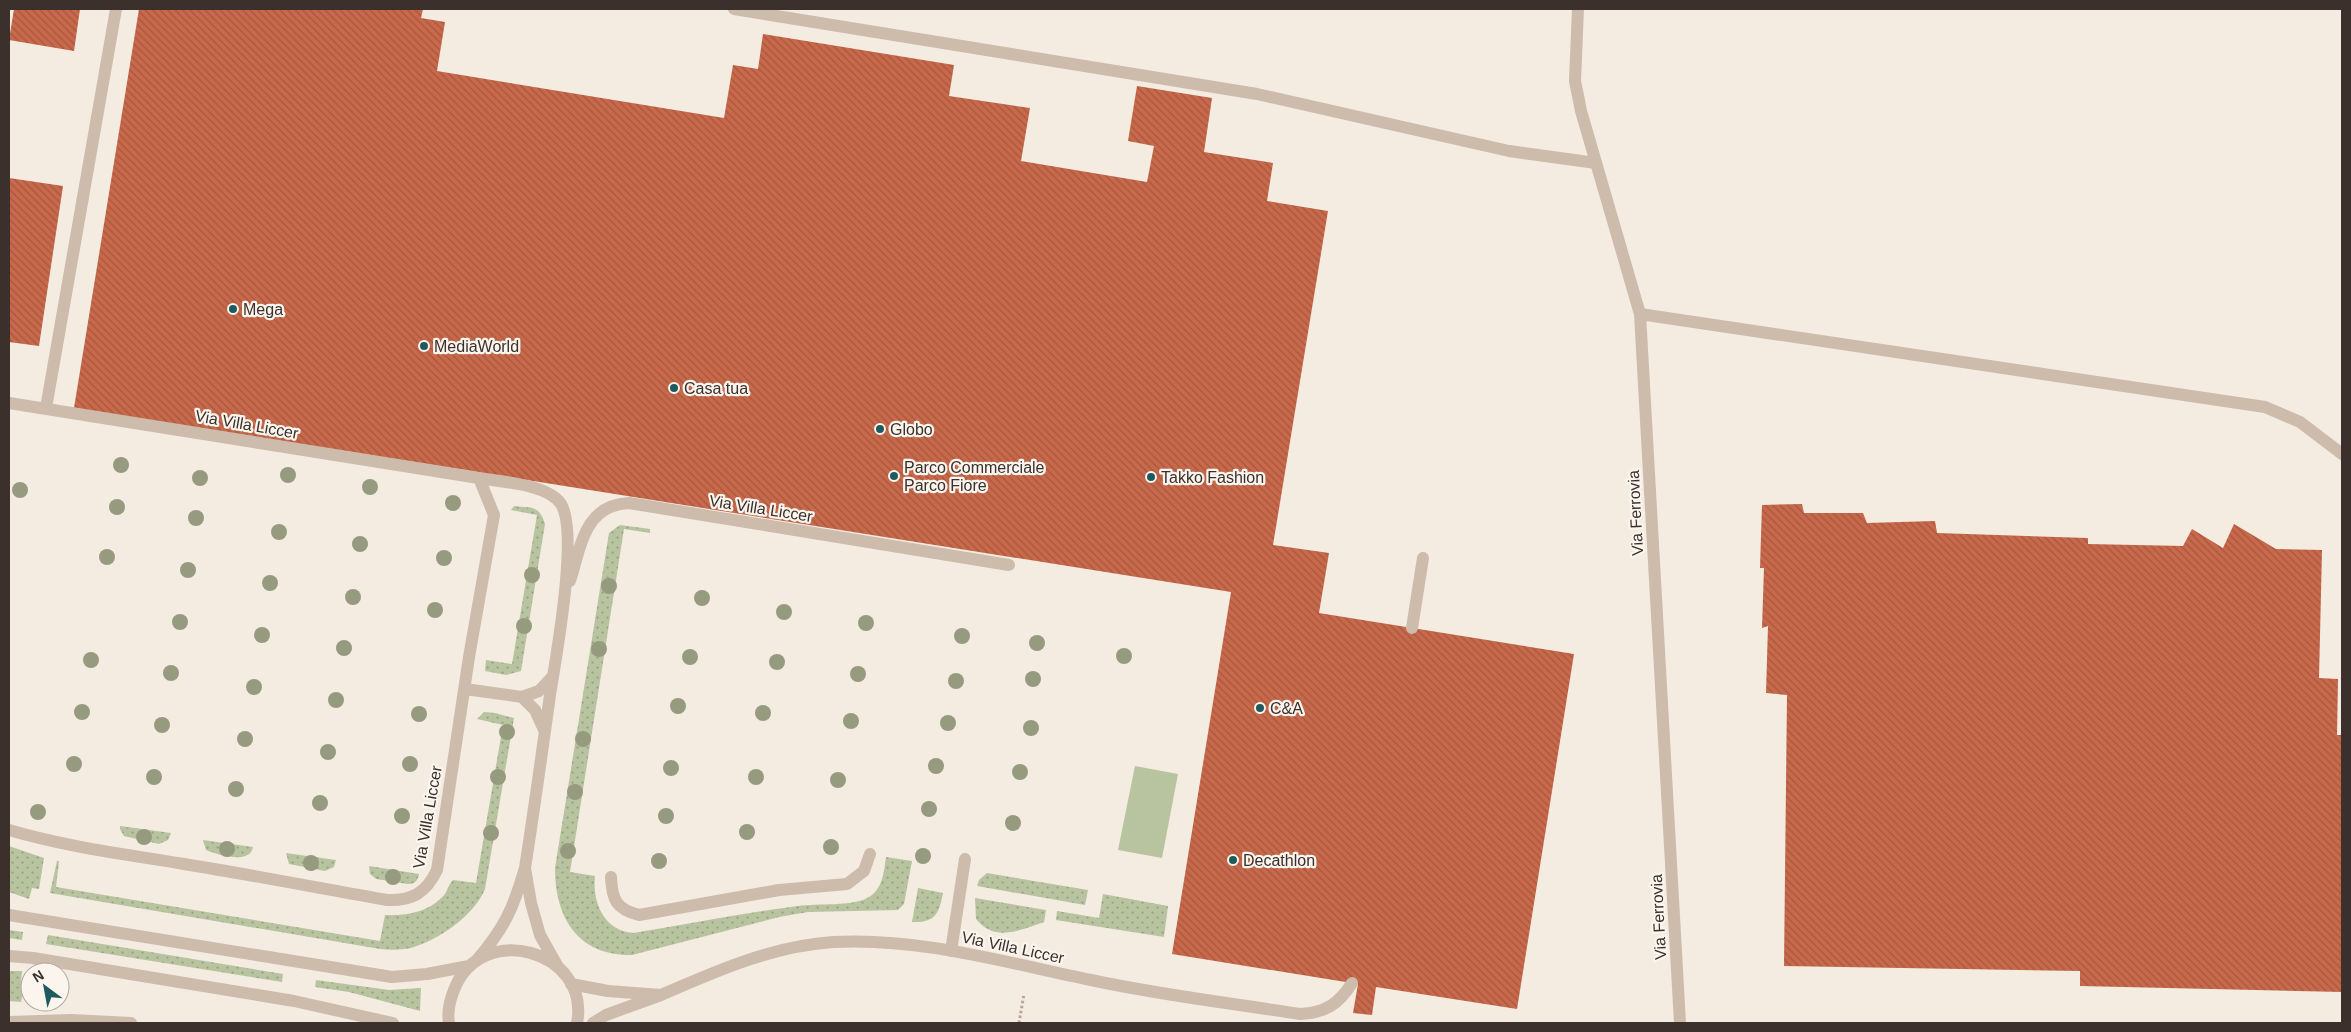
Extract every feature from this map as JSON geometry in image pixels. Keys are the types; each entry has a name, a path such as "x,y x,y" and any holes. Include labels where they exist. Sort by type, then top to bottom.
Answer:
{"street":[{"path":"46,408 116,9"},
{"path":"734,9 1257,94 1510,151 1596,163"},
{"name":"Via Ferrovia","path":"1578,9 1575,81 1581,111 1640,314 1680,1023"},
{"path":"1640,314 2264,408 2300,422 2342,454"},
{"name":"Via Villa Liccer","path":"9,403 479,478 533,488 553,494 561,504 566,520 565,596 525,868"},
{"name":"Via Villa Liccer","path":"9,830 52,843 371,897 402,900 414,898 426,889 437,870 494,515 479,478"},
{"name":"Via Villa Liccer","path":"565,596 586,529 599,513 617,504 637,504 1009,566"},
{"path":"1412,628 1423,558"},
{"path":"465,689 522,697 539,691 553,676"},
{"path":"522,697 535,710 545,732"},
{"path":"611,877 612,891 617,904 625,911 639,915 778,890 847,884 864,871 870,854"},
{"path":"951,951 965,859"},
{"path":"449,1023 450,1000 457,982 498,934 514,904 525,868"},
{"path":"525,868 531,903 540,935 558,967 571,984 577,1000 577,1023"},
{"path":"9,915 392,977 427,974 473,963 497,951 518,949 540,955 558,967"},
{"name":"Via Villa Liccer","path":"593,1023 606,1015 661,995 731,965 791,948 834,942 884,944 951,951 1093,981 1300,1014 1318,1013 1331,1006 1345,995 1352,982"},
{"path":"9,956 41,959 294,1001 393,1023"},
{"name":"Via Villa Liccer","path":"571,984 608,991 661,995"},
{"path":"9,1022 71,1020 131,1023"}],"path":[{"path":"1019,1023 1024,994"}],"green space":[{"path":"514,506 537,510 545,524 521,671 506,675 485,671 486,660 512,664 537,515 511,510"},
{"path":"620,525 650,529 650,533 624,529 570,872 595,876 596,896 602,914 614,927 633,933 777,909 862,900 874,894 880,885 886,857 912,861 904,904 898,910 808,912 779,917 632,955 613,954 597,949 573,931 559,903 555,868 609,533"},
{"path":"484,712 514,718 485,889 473,908 454,926 421,944 403,949 380,949 50,893 57,861 59,861 56,887 380,941 385,915 410,914 425,909 445,894 453,880 476,883 503,725 477,719"},
{"path":"1135,766 1178,774 1162,858 1118,850"},
{"path":"120,826 171,833 168,840 159,844 124,836"},
{"path":"203,840 253,847 251,853 246,856 233,857 206,850"},
{"path":"9,846 44,858 39,889 32,888 29,899 9,892"},
{"path":"286,853 336,860 334,867 325,871 289,864"},
{"path":"369,866 419,874 417,880 410,884 376,879 370,874"},
{"path":"987,873 1088,890 1085,905 977,886 979,880"},
{"path":"918,888 943,893 940,907 935,916 926,921 912,922"},
{"path":"1103,894 1168,906 1164,937 1056,920 1057,911 1099,918"},
{"path":"975,898 1046,910 1044,922 1017,931 1000,933 992,931 976,919"},
{"path":"9,930 23,932 22,940 9,938"},
{"path":"48,935 283,974 282,982 46,944"},
{"path":"9,971 20,971 20,1002 9,1001"},
{"path":"316,980 389,990 421,988 420,1011 349,992 315,987"}],"building":[{"path":"14,9 80,9 74,51 9,40"},
{"name":"Parco Commerciale Parco Fiore","path":"139,9 423,9 421,18 445,22 437,71 724,118 733,65 758,69 763,34 954,65 949,96 1030,108 1021,161 1147,182 1154,146 1128,141 1137,86 1212,98 1204,152 1273,163 1267,201 1328,211 1273,545 1329,553 1319,613 1574,654 1517,1009 1376,987 1372,1015 1353,1013 1358,984 1172,954 1231,592 74,408"},
{"path":"9,178 63,186 39,346 9,342"},
{"path":"1802,504 1804,513 1863,513 1867,523 1935,521 1937,533 2088,538 2088,544 2183,546 2192,529 2223,548 2234,524 2276,549 2322,550 2319,678 2338,679 2337,735 2342,735 2342,992 2080,986 2080,971 1784,966 1787,695 1766,693 1768,626 1762,628 1764,568 1760,568 1762,505"}],"place":[{"name":"Mega","path":"233,309"},
{"name":"MediaWorld","path":"424,346"},
{"name":"Casa tua","path":"674,388"},
{"name":"Globo","path":"880,429"},
{"name":"Parco Commerciale Parco Fiore","path":"894,476"},
{"name":"Takko Fashion","path":"1151,477"},
{"name":"C&A","path":"1260,708"},
{"name":"Decathlon","path":"1233,860"}]}
